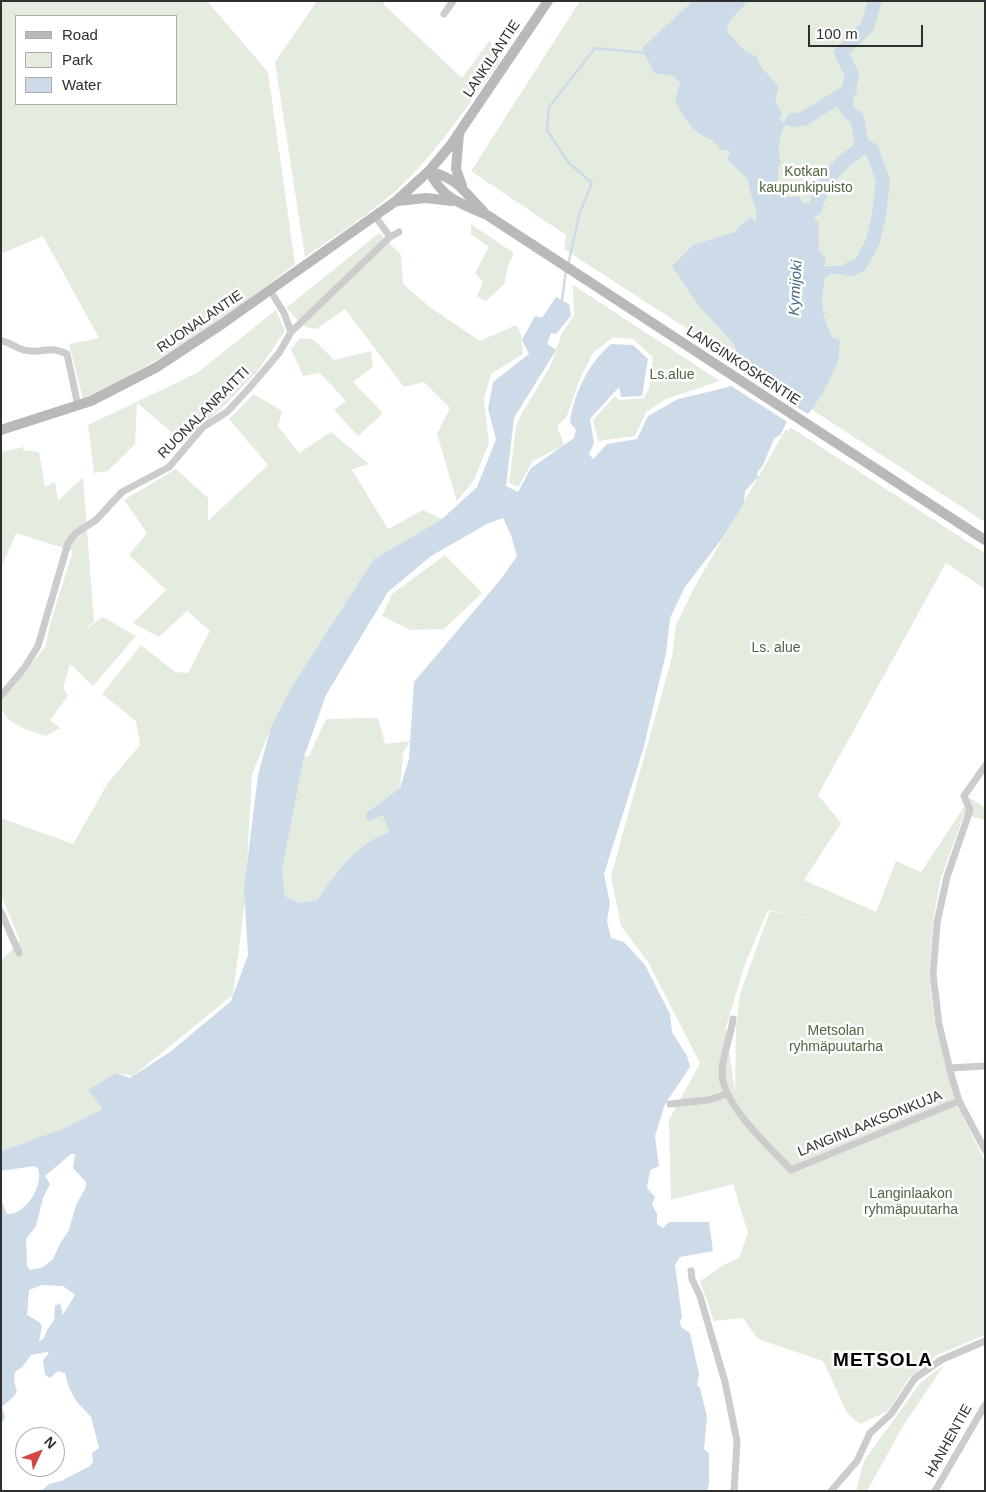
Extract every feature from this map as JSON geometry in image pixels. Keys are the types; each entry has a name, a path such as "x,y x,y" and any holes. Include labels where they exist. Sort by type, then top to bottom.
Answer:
{"street":[{"path":"444,14 453,1"},
{"name":"LANKILANTIE","path":"429,171 459,133 548,1"},
{"name":"LANKILANTIE","path":"459,133 456,169 459,181 466,192"},
{"name":"LANGINKOSKENTIE","path":"429,171 448,177 466,192 486,215"},
{"name":"LANGINKOSKENTIE","path":"429,171 442,192 452,201 486,215 985,540"},
{"name":"RUONALANTIE","path":"1,430 78,406 126,385 157,367 396,201 429,171"},
{"name":"RUONALANTIE","path":"396,201 426,198 452,201"},
{"path":"375,216 390,237"},
{"name":"RUONALANRAITTI","path":"1,696 25,667 38,646 68,542 76,533 96,520 122,492 169,467 203,427 226,412 251,386 279,353 291,332 390,237 398,232"},
{"path":"270,290 284,313 291,332"},
{"path":"1,341 24,350 39,351 55,348 66,354 78,406"},
{"path":"985,766 964,796 970,810 946,877 938,923 933,974 939,1024 959,1101 985,1150"},
{"path":"1,912 19,953"},
{"path":"670,1104 708,1100 727,1094 724,1090 722,1073 733,1019"},
{"path":"950,1068 985,1066"},
{"name":"LANGINLAAKSONKUJA","path":"727,1094 791,1170 959,1101"},
{"path":"692,1271 692,1279 700,1296 726,1382 737,1441 734,1491"},
{"path":"832,1491 856,1461 870,1433 891,1414 915,1378 941,1360 985,1341"},
{"name":"HANHENTIE","path":"935,1491 985,1405"}],"green space":[{"path":"1,1 207,1 268,72 295,264 193,338 139,370 83,399 69,344 99,338 43,236 1,254"},
{"path":"317,1 385,1 383,4 462,78 490,40 499,63 445,137 409,178 372,210 305,257 275,62"},
{"name":"Kotkan kaupunkipuisto","path":"580,1 985,1 985,522 564,249 566,235 471,171"},
{"path":"471,224 514,253 508,266 505,283 486,301 477,296 483,282 475,273 489,247 471,234"},
{"path":"379,233 401,255 403,284 431,308 480,341 516,325 521,334 523,354 491,374 484,399 489,443 474,480 457,501 437,434 450,408 424,382 404,387 345,309 316,329 305,327 286,308"},
{"name":"Ls.alue","path":"573,285 720,381 666,399 646,412 635,436 598,441 593,420 615,396 619,400 644,398 650,386 653,357 633,339 613,337 593,353 580,379 566,418 557,426 564,445 533,461 518,487 509,483 516,426 550,367 562,333 574,315"},
{"path":"276,310 285,331 256,373 222,408 182,441 137,403 135,444 108,471 94,473 88,425 197,373"},
{"path":"300,338 313,339 334,360 371,351 373,367 353,382 383,413 358,436 334,410 346,401 320,373 303,376 291,349"},
{"path":"254,394 282,411 278,426 299,453 331,432 369,464 347,471 352,470 388,529 423,510 442,519 374,559 271,728 252,774 245,901 233,995 133,1076 116,1073 89,1090 104,1109 62,1129 1,1151 1,961 20,941 1,895 1,818 73,844 108,783 140,745 136,721 102,694 141,645 175,672 188,673 210,631 187,611 159,637 133,623 166,590 129,555 147,533 124,500 176,469 208,498 208,521 268,465 229,419"},
{"path":"790,427 985,553 985,589 946,563 818,795 841,823 804,880 876,912 896,861 921,872 970,798 985,808 985,820 964,814 940,881 933,922 929,974 935,1024 955,1100 791,1166 796,1172 957,1105 985,1161 985,1335 937,1355 909,1378 888,1411 860,1424 847,1413 823,1361 758,1339 743,1318 714,1321 700,1281 722,1266 739,1258 748,1233 733,1184 671,1200 669,1120 700,1063 648,962 621,926 611,876 672,657 676,625 694,588 786,429 788,431","holes":["768,910 825,921 770,911 740,994 736,1027 735,1093 726,1027 745,964"]},
{"path":"24,447 23,450 39,452 45,487 55,482 58,501 83,477 94,622 78,635 103,617 136,636 93,686 70,664 63,688 68,696 50,720 60,728 46,736 24,729 11,721 2,709 1,702 45,647 51,621 73,551 16,533 1,569 1,452"},
{"path":"445,555 482,593 444,629 411,630 382,616 392,594"},
{"path":"378,718 385,744 410,741 403,753 400,788 365,814 383,815 390,832 378,837 357,851 340,869 317,900 300,903 285,896 282,870 304,757 309,756 326,719"},
{"path":"944,1365 903,1426 867,1491 856,1491 864,1461 921,1382"}],"water":[{"name":"Kymijoki","path":"693,1 750,1 729,23 727,32 744,50 757,57 761,67 779,87 775,101 783,116 779,118 783,123 789,116 793,120 791,125 785,125 780,139 779,154 781,163 778,166 778,191 789,197 800,197 803,204 807,203 815,209 815,220 819,222 818,242 820,245 818,250 826,258 823,267 849,265 850,275 830,274 825,278 822,308 832,337 840,340 838,362 823,393 809,413 787,421 781,434 774,439 763,465 757,473 758,477 745,491 744,503 721,540 685,587 670,618 666,653 643,750 604,874 610,903 607,921 611,938 624,942 645,965 670,1014 672,1032 687,1056 690,1067 665,1104 655,1136 659,1166 650,1170 647,1188 655,1197 652,1204 657,1214 657,1224 663,1228 669,1222 709,1222 713,1251 680,1257 675,1265 682,1318 680,1321 681,1327 690,1333 699,1374 697,1385 700,1388 707,1417 704,1449 709,1453 709,1484 707,1491 41,1491 49,1484 61,1481 90,1466 93,1462 92,1453 99,1448 91,1417 77,1402 69,1388 65,1373 58,1371 50,1378 45,1375 43,1360 49,1353 47,1352 31,1355 23,1366 15,1372 14,1379 17,1390 14,1396 2,1407 5,1418 1,1424 1,1200 7,1214 21,1210 32,1198 39,1175 38,1168 34,1166 1,1171 1,1151 62,1129 103,1109 88,1090 116,1073 130,1078 170,1052 231,1001 248,955 244,889 258,775 271,727 293,685 374,559 442,519 477,487 496,439 488,409 493,382 529,354 522,340 535,316 542,318 556,297 569,304 571,316 556,334 551,333 547,344 556,350 514,418 506,486 518,492 531,468 574,438 576,430 570,422 575,400 589,370 611,344 633,345 648,359 642,396 621,397 619,387 590,419 594,443 589,454 593,459 607,444 637,439 648,416 678,399 729,387 742,366 734,344 698,305 672,266 693,245 735,232 751,217 756,222 757,217 748,180 727,159 730,155 729,150 721,150 714,142 694,129 687,121 675,102 680,83 673,76 654,73 642,48","holes":["503,518 511,535 517,556 501,579 414,682 409,759 400,788 365,814 368,821 383,815 389,832 377,837 357,851 340,869 317,900 300,903 285,896 282,870 304,757 326,695 388,592 431,556 487,524","71,1154 75,1154 73,1168 86,1182 86,1187 76,1205 69,1230 53,1259 43,1267 30,1270 27,1266 26,1239 36,1226 43,1198 50,1184 45,1176","42,1285 63,1286 75,1295 63,1315 60,1303 55,1306 54,1320 44,1338 39,1342 42,1326 27,1315 29,1290"]}],"pier":[{"path":"737,369 809,415 789,423 728,384"}],"waterway":[{"path":"850,269 860,265 873,241 879,215 883,181 872,150 862,145 857,118 845,106 852,75 841,52 867,27 875,1"},
{"path":"568,265 580,212 592,183 568,162 547,130 549,107 595,48 645,53"},
{"path":"793,120 803,119 850,90"},
{"path":"815,209 820,194 831,175 862,145"},
{"path":"562,301 566,270"}],"district":[{"name":"METSOLA","path":"883,1361"}],"park label":[{"name":"Ls. alue","path":"776,648"},
{"name":"Metsolan ryhmäpuutarha","path":"836,1040"},
{"name":"Langinlaakon ryhmäpuutarha","path":"911,1202"}]}
